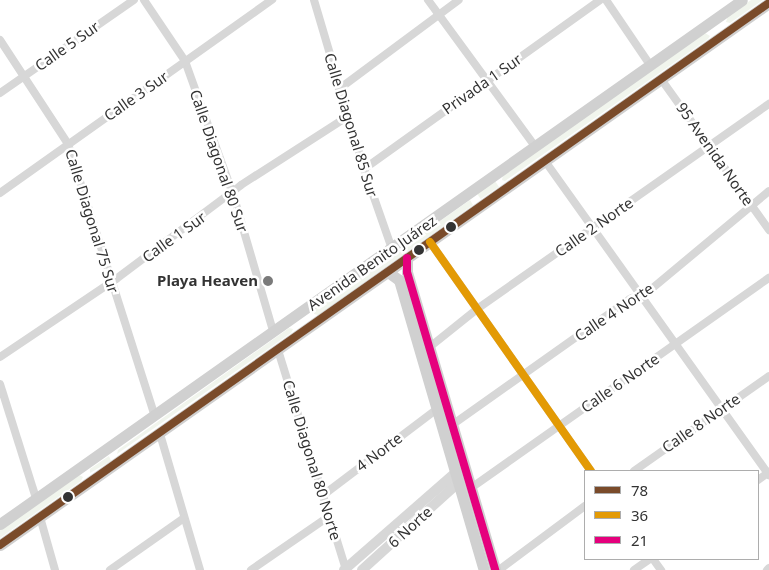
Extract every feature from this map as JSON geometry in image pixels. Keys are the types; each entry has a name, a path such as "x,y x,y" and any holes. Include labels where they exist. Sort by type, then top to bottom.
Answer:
{"main road":[{"name":"Avenida Benito Juárez","path":"0,524 285,323 312,306 742,0"},
{"name":"Avenida Benito Juárez","path":"0,545 160,434 509,184 545,161 769,3"},
{"path":"724,13 723,25 731,29"},
{"path":"704,27 714,33 713,42"},
{"path":"501,171 498,180 509,184"},
{"path":"468,195 477,200 475,209"},
{"path":"407,258 407,272 437,409 484,570"},
{"path":"388,272 399,280 425,350 452,425 497,570"},
{"path":"312,306 311,315 319,321"},
{"path":"285,323 296,328 292,339"},
{"path":"112,446 111,456 120,461"},
{"path":"77,471 86,476 85,485"}],"street":[{"name":"Calle 5 Sur","path":"0,93 134,0"},
{"name":"Calle Diagonal 80 Sur","path":"144,0 185,61 233,194 273,332"},
{"name":"Calle 3 Sur","path":"0,193 272,0"},
{"path":"428,0 535,146"},
{"path":"340,89 460,0"},
{"name":"Privada 1 Sur","path":"364,169 600,0"},
{"path":"606,0 650,65"},
{"name":"Calle Diagonal 85 Sur","path":"317,1 348,117 392,249"},
{"name":"Calle Diagonal 75 Sur","path":"0,40 68,144 110,283 155,416"},
{"name":"95 Avenida Norte","path":"661,78 769,230"},
{"name":"Calle 2 Norte","path":"425,350 477,309 769,104"},
{"name":"Calle 1 Sur","path":"0,357 110,283 233,194 348,117"},
{"path":"545,161 768,473"},
{"name":"Calle 4 Norte","path":"452,425 630,298 649,291 769,191"},
{"path":"430,242 590,470"},
{"name":"Calle 6 Norte","path":"470,488 769,278"},
{"name":"Calle Diagonal 80 Norte","path":"278,350 328,517 346,569"},
{"name":"Calle 8 Norte","path":"635,470 769,376"},
{"path":"0,384 36,498"},
{"name":"4 Norte","path":"322,496 437,409"},
{"path":"160,434 200,570"},
{"path":"346,569 456,478"},
{"name":"6 Norte","path":"362,570 456,478"},
{"path":"497,570 584,507"},
{"path":"40,517 55,570"},
{"path":"251,570 328,517"},
{"path":"110,570 184,518"},
{"path":"634,570 649,560"},
{"path":"652,560 661,570"}],"shaded area":[{"path":"751,0 763,0 730,23 726,22 728,16"},
{"path":"705,33 710,36 708,39 505,181 502,180 503,175"},
{"path":"495,181 499,187 481,199 477,193"},
{"path":"470,200 473,205 318,315 314,314 315,309"},
{"path":"289,328 293,329 291,333 117,454 118,450"},
{"path":"109,456 111,461 90,473 90,469"},
{"path":"79,475 83,477 81,481 0,538 0,530"}],"transit line":[{"name":"78","path":"0,545 769,3"},
{"name":"36","path":"430,242 590,470"},
{"name":"21","path":"407,258 407,272 495,570"}],"place":[{"name":"Playa Heaven","path":"268,281"}]}
